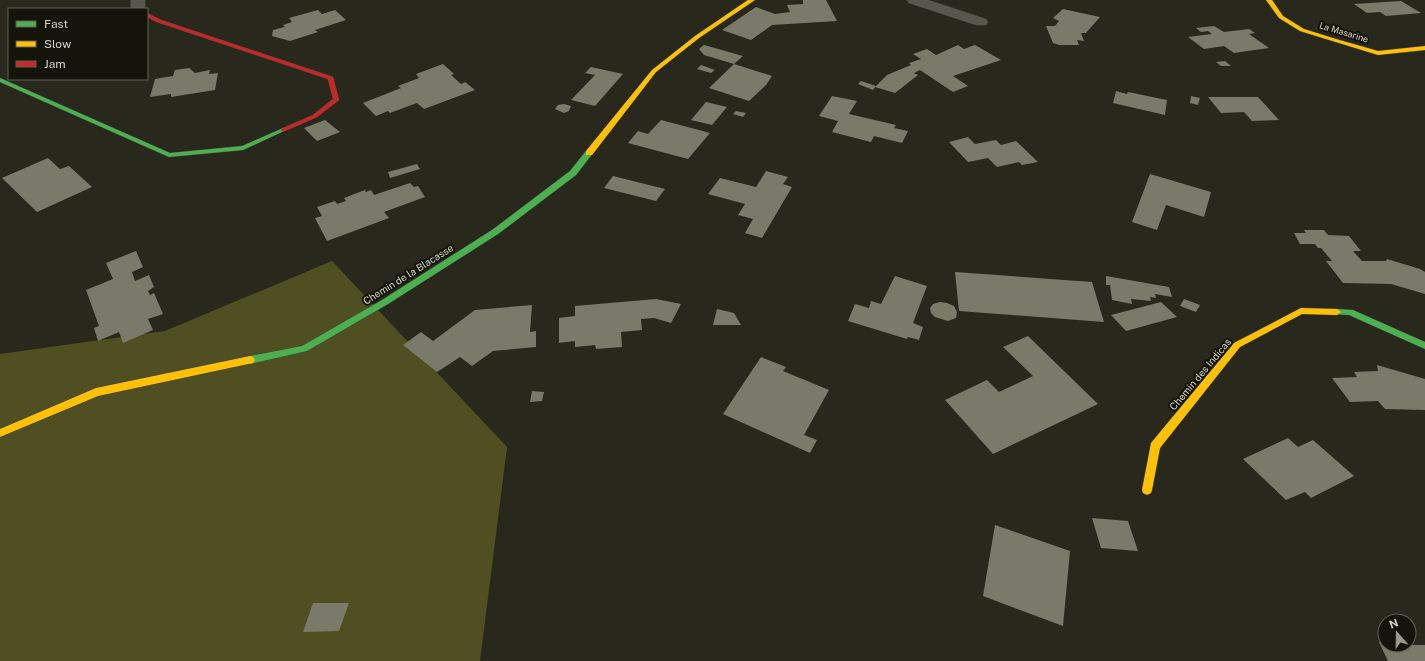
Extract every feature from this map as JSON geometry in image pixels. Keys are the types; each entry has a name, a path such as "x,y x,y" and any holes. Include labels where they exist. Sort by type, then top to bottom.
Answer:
{"street":[{"name":"Chemin de la Blacasse","path":"0,433 96,392 304,349 385,302 495,232 573,173 654,71 697,37 752,0"},
{"path":"914,0 981,22"},
{"name":"La Masarine","path":"1269,0 1281,17 1302,30 1334,40 1378,53 1425,48"},
{"path":"0,80 169,156 243,148 315,116 336,100 331,78 159,21 148,16"},
{"name":"Chemin des Indicas","path":"1147,490 1155,446 1237,345 1301,311 1350,312 1425,346"}],"shaded area":[{"path":"332,261 507,447 480,661 0,661 0,354 165,331"}],"building":[{"path":"803,0 826,0 837,21 772,25 751,40 722,30 756,7 775,14 790,12 787,5 803,4"},
{"path":"1401,1 1421,13 1386,16 1380,12 1367,13 1354,4"},
{"path":"1063,9 1100,17 1086,33 1081,33 1084,41 1077,40 1079,45 1059,45 1053,43 1046,26 1055,26 1059,21 1053,18"},
{"path":"318,10 322,14 335,10 346,20 315,30 318,32 290,41 272,36 273,30 285,27 283,25 292,22 289,18"},
{"path":"1214,26 1224,32 1249,29 1255,33 1249,34 1269,48 1234,53 1224,46 1204,49 1188,37 1212,34 1208,31 1201,32 1196,28"},
{"path":"704,45 743,56 734,64 704,55 699,49"},
{"path":"958,45 964,49 975,45 1001,60 953,76 968,86 953,92 920,70 914,73 918,75 895,93 875,87 887,75 911,65 909,63 921,59 913,54 927,49 936,55"},
{"path":"1225,61 1231,66 1221,66 1216,62"},
{"path":"443,64 454,74 451,75 461,84 465,82 475,90 424,109 417,103 390,113 388,111 376,116 363,103 401,88 398,86 419,78 416,74"},
{"path":"734,64 772,76 766,85 749,101 709,88"},
{"path":"701,65 715,70 711,73 697,69"},
{"path":"591,67 623,74 595,106 571,100 595,75 585,73"},
{"path":"189,68 195,73 210,70 209,74 218,73 215,90 171,97 171,94 150,97 155,79 173,76 175,70"},
{"path":"861,81 876,86 873,90 858,84"},
{"path":"1116,91 1167,100 1165,115 1113,103"},
{"path":"832,96 857,101 849,114 896,125 894,128 908,131 902,143 874,136 871,142 832,132 838,121 819,116"},
{"path":"1191,96 1200,98 1198,105 1190,103"},
{"path":"1208,97 1258,97 1279,120 1252,121 1244,112 1221,113"},
{"path":"706,102 727,107 712,125 691,120"},
{"path":"564,104 571,106 569,111 564,113 555,109 558,105"},
{"path":"736,111 746,113 743,117 733,114"},
{"path":"325,120 340,132 317,141 304,128"},
{"path":"661,120 710,133 688,159 628,143 638,131 648,134"},
{"path":"968,137 975,144 996,140 1001,145 1016,141 1038,162 1022,165 1019,162 997,167 988,158 968,162 949,142"},
{"path":"48,158 60,169 69,166 92,187 37,212 2,178"},
{"path":"417,164 420,169 390,178 388,172"},
{"path":"766,171 788,177 783,184 792,187 762,238 745,233 753,219 738,215 745,204 708,194 720,178 756,187"},
{"path":"1150,174 1211,192 1204,217 1166,205 1157,230 1132,222"},
{"path":"613,176 665,189 656,201 604,188"},
{"path":"410,183 414,187 418,186 425,197 384,212 389,218 327,241 315,218 322,216 317,207 335,201 337,204 346,201 344,198 365,190 366,192 371,190 374,195"},
{"path":"1304,230 1324,230 1328,235 1349,236 1361,251 1353,251 1362,261 1386,261 1387,259 1420,269 1425,272 1425,294 1391,284 1343,283 1326,261 1332,261 1321,248 1318,248 1315,244 1300,244 1294,233 1306,233"},
{"path":"136,251 143,267 132,272 135,281 149,275 154,287 148,291 150,295 154,293 163,314 148,319 153,330 123,343 119,332 98,341 94,328 99,326 86,290 113,279 106,263"},
{"path":"955,272 1092,282 1104,322 959,311"},
{"path":"895,276 927,286 913,323 923,327 919,340 908,337 907,339 848,321 855,304 869,308 871,301 881,304"},
{"path":"1106,276 1169,287 1172,297 1155,294 1156,298 1150,297 1151,301 1131,299 1132,304 1112,300 1110,285 1106,285"},
{"path":"656,299 681,304 671,323 654,318 641,319 642,330 621,332 622,347 596,349 595,345 575,347 575,341 559,343 559,318 575,316 575,306"},
{"path":"1184,299 1200,305 1196,312 1180,306"},
{"path":"940,302 954,306 957,312 956,318 948,321 935,317 931,313 930,308 933,304"},
{"path":"1161,302 1177,317 1126,331 1111,315"},
{"path":"532,305 530,332 536,331 536,347 493,351 472,366 460,357 437,372 403,345 421,332 433,341 475,310"},
{"path":"717,309 734,313 741,325 713,325"},
{"path":"1028,336 1098,404 993,454 945,400 987,380 999,392 1033,376 1003,347"},
{"path":"761,357 786,367 783,371 829,390 804,435 817,440 810,453 723,414"},
{"path":"1377,365 1425,379 1425,410 1385,409 1378,401 1350,402 1332,378 1357,377 1354,372 1378,371"},
{"path":"532,391 544,392 542,401 530,402"},
{"path":"1288,438 1298,447 1313,440 1354,476 1311,498 1305,492 1286,500 1243,459"},
{"path":"1092,518 1128,521 1138,551 1101,548"},
{"path":"995,525 1070,551 1063,626 983,596"},
{"path":"313,603 349,603 339,631 303,632"},
{"path":"1417,645 1425,645 1425,661 1388,661 1384,653 1417,653"}],"traffic: fast":[{"path":"0,80 169,155 243,148 283,130"},
{"path":"250,360 304,349 385,302 495,232 573,173 589,153"},
{"path":"1337,312 1350,312 1425,346"}],"traffic: slow":[{"path":"589,153 654,71 697,37 752,0"},
{"path":"1269,0 1281,17 1302,30 1334,40 1378,53 1425,48"},
{"path":"1147,490 1155,446 1237,345 1301,311 1337,312"},
{"path":"0,433 96,392 250,360"}],"traffic: jam":[{"path":"148,16 159,21 331,78 336,100 315,116 283,130"}]}
